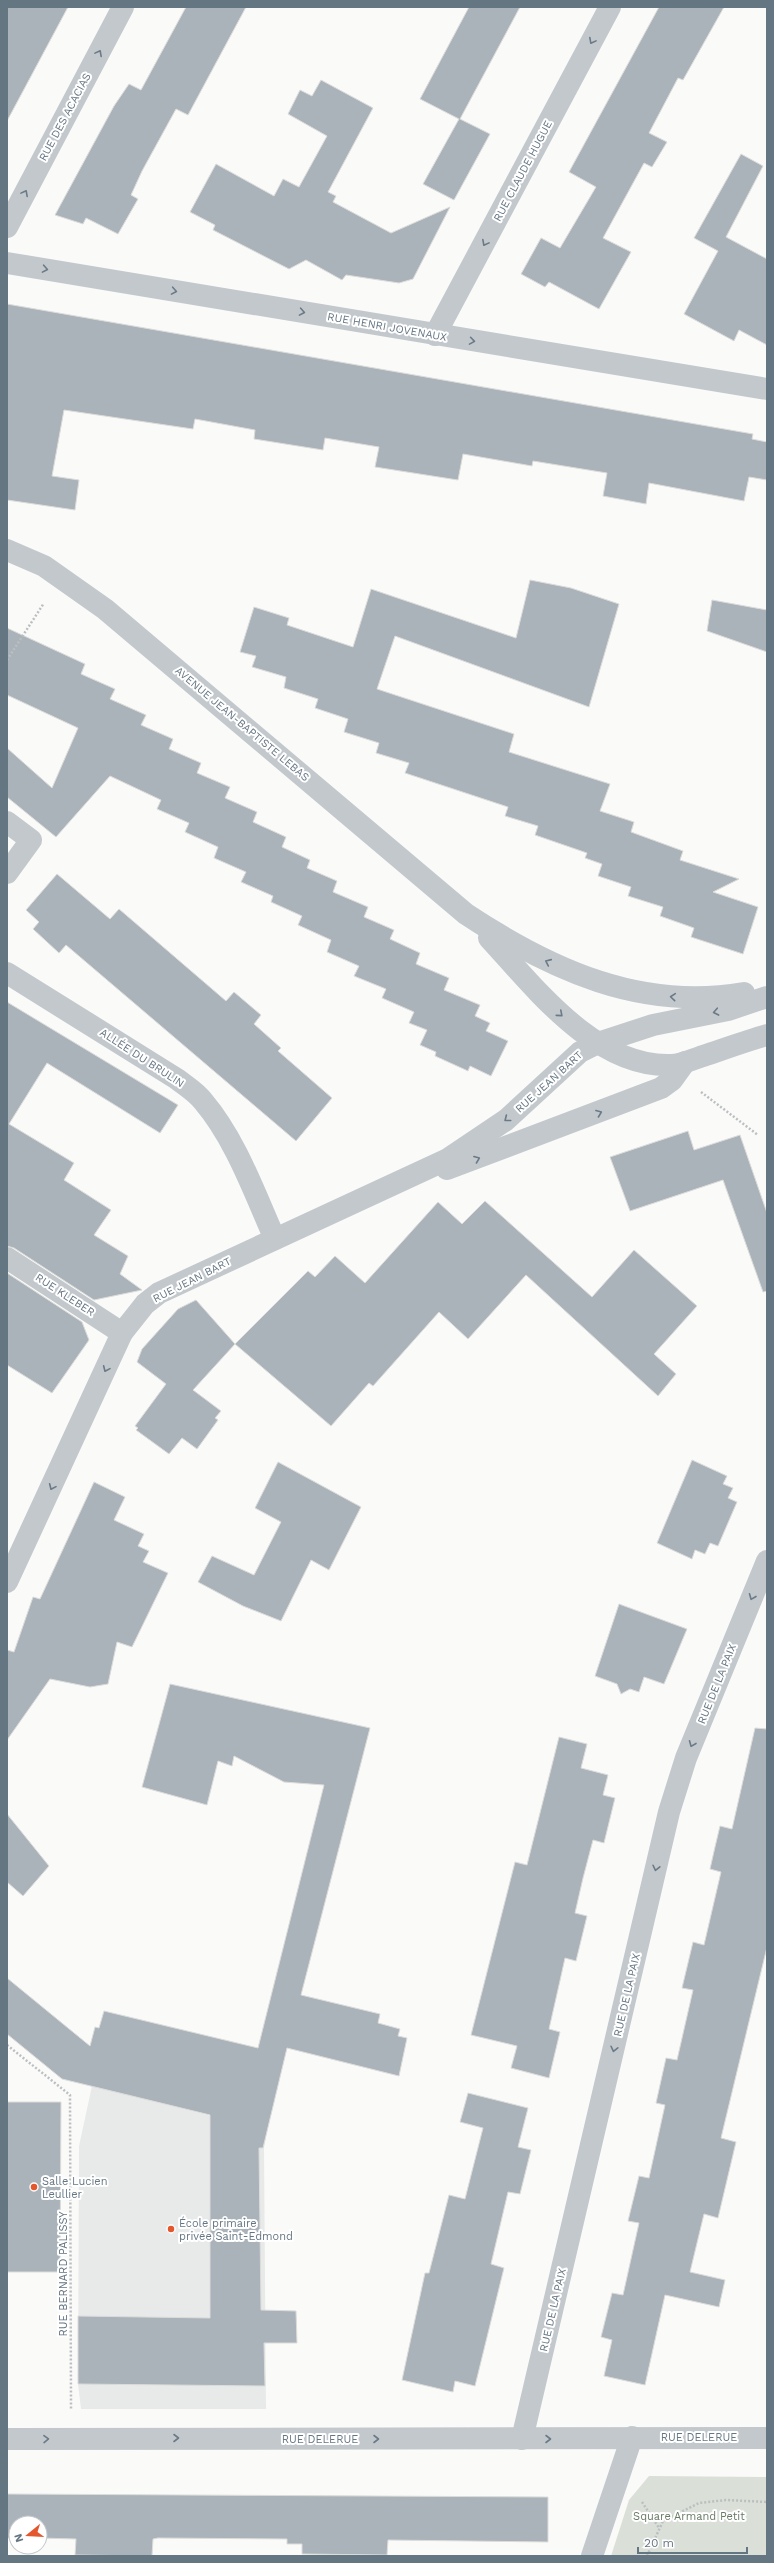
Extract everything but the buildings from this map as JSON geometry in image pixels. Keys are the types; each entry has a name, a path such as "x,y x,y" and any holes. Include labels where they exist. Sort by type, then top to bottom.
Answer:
{"street":[{"name":"RUE DES ACACIAS","path":"7,227 123,7"},
{"name":"RUE CLAUDE HUGUE","path":"435,335 610,7"},
{"name":"RUE HENRI JOVENAUX","path":"7,263 767,389"},
{"name":"AVENUE JEAN-BAPTISTE LEBAS","path":"7,550 44,566 104,609 466,914 552,1006 575,1027 598,1043 634,1060 650,1064 672,1065 685,1062"},
{"path":"7,822 31,840 7,873"},
{"name":"AVENUE JEAN-BAPTISTE LEBAS","path":"466,914 517,947 549,963 609,985 645,994 685,998 713,997 767,988"},
{"name":"ALLÉE DU BRULIN","path":"7,973 177,1079 202,1099 220,1123 240,1159 275,1238"},
{"name":"RUE JEAN BART","path":"7,1582 122,1333 145,1304 160,1293 275,1238 413,1178 448,1159 506,1120 580,1052 598,1043 653,1025 728,1010 767,997"},
{"path":"685,1062 767,1035"},
{"name":"RUE JEAN BART","path":"413,1178 471,1161 643,1096 661,1088 672,1080 685,1062"},
{"name":"RUE KLEBER","path":"7,1258 122,1333"},
{"name":"RUE DE LA PAIX","path":"522,2439 669,1812 686,1758 767,1561"},
{"path":"592,2556 632,2437"},
{"name":"RUE DELERUE","path":"7,2439 767,2438"}],"path":[{"path":"7,660 61,577"},
{"path":"672,1080 706,1093 758,1135"},
{"name":"RUE BERNARD PALISSY","path":"7,2045 70,2095 71,2438"},
{"path":"647,2556 663,2521 699,2503 726,2500 767,2502"}],"shaded area":[{"name":"École primaire privée Saint-Edmond","path":"92,2086 267,2130 264,2148 266,2409 81,2409 78,2384 79,2146"}],"green space":[{"name":"Square Armand Petit","path":"649,2476 767,2477 767,2556 611,2556 629,2500"}],"place":[{"name":"Salle Lucien Leullier","path":"34,2187"},
{"name":"École primaire privée Saint-Edmond","path":"171,2229"}]}
